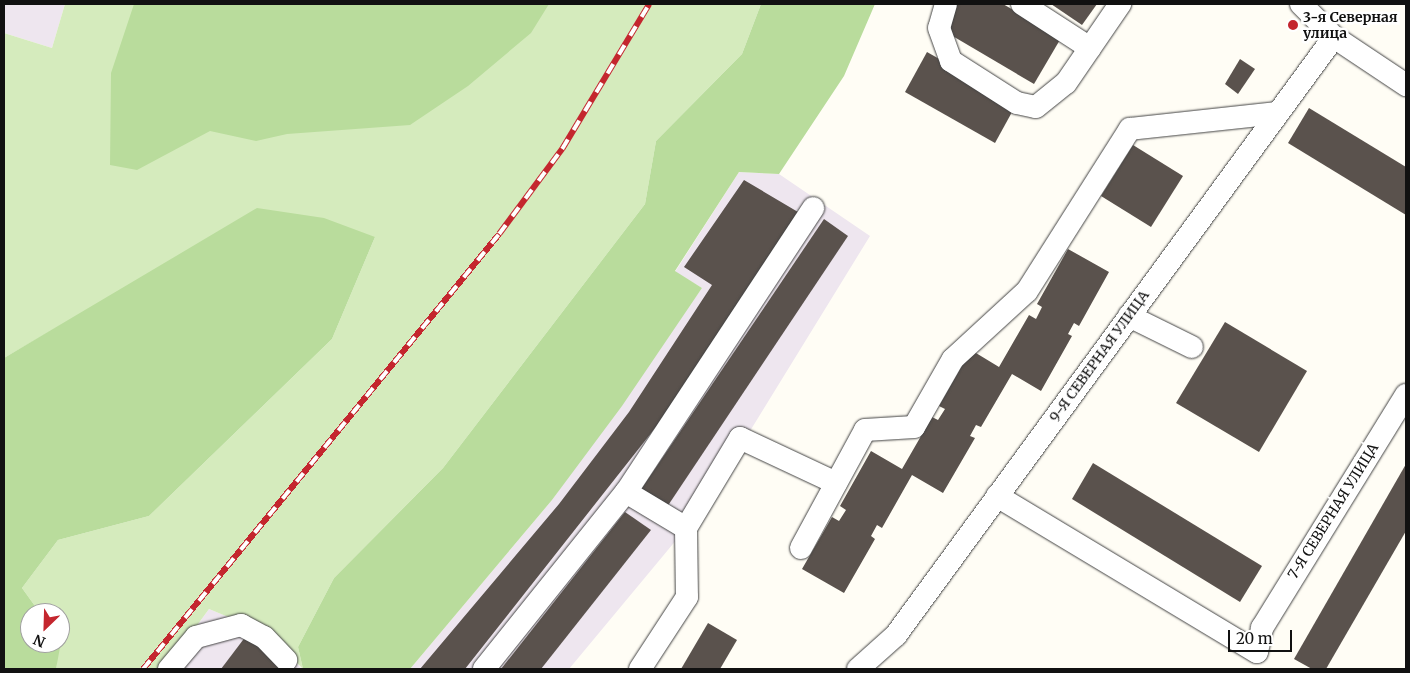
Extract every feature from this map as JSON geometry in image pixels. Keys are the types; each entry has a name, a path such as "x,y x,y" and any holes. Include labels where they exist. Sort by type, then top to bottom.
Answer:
{"street":[{"path":"946,4 940,28 951,61 1017,103 1036,107 1066,83 1120,4"},
{"path":"1022,4 1090,48"},
{"path":"1301,4 1334,37 1406,85"},
{"name":"9-Я СЕВЕРНАЯ УЛИЦА","path":"858,669 896,636 1334,37"},
{"path":"801,548 865,430 914,427 953,359 1027,291 1130,129 1278,113"},
{"path":"484,669 626,492 812,208"},
{"path":"1129,316 1192,347"},
{"name":"7-Я СЕВЕРНАЯ УЛИЦА","path":"997,496 1257,652 1262,628 1406,395"},
{"path":"640,669 686,597 686,528 740,438 836,483"},
{"path":"626,492 686,528"},
{"path":"169,669 196,637 241,625 264,637 286,660"}],"shaded area":[{"path":"4,4 65,4 52,48 4,33"},
{"path":"739,172 779,174 870,236 702,509 569,669 410,669 552,500 702,288 675,272"},
{"path":"209,609 267,633 302,669 165,669"}],"green space":[{"path":"65,4 761,4 742,54 656,141 645,204 443,468 334,578 298,647 303,669 267,633 209,609 165,669 56,669 57,653 70,653 70,603 33,603 22,588 58,540 149,516 332,339 375,237 99,303 4,358 4,33 52,48"},
{"path":"134,4 549,4 531,33 468,86 410,125 287,134 256,141 210,131 137,170 110,165 111,73"},
{"path":"761,4 875,4 844,76 779,174 739,172 675,271 702,288 622,406 552,500 410,669 303,669 298,647 334,578 443,468 645,204 656,141 742,54"},
{"path":"257,208 324,218 375,237 332,339 149,516 58,540 22,588 33,603 20,603 20,653 59,653 56,669 4,669 4,358"}],"building":[{"path":"954,4 1003,4 1061,38 1034,84 939,28"},
{"path":"1051,4 1097,4 1082,25"},
{"path":"927,52 1017,103 995,143 905,92"},
{"path":"1240,59 1255,69 1238,94 1225,84"},
{"path":"1309,108 1406,167 1406,215 1288,143"},
{"path":"1133,145 1183,176 1151,227 1101,196"},
{"path":"744,180 798,212 659,423 465,669 420,669 559,504 629,412 712,285 684,267"},
{"path":"824,219 848,236 667,507 640,491"},
{"path":"1068,249 1109,272 1079,326 1074,323 1068,334 1072,336 1041,391 1012,374 981,427 976,425 970,436 975,438 943,493 912,475 882,528 877,525 871,536 875,539 844,593 802,569 832,517 839,521 846,510 840,506 871,451 902,469 932,417 938,420 945,409 939,406 971,350 999,367 1029,315 1036,319 1042,307 1037,304"},
{"path":"1225,322 1307,371 1259,452 1176,403"},
{"path":"1093,463 1262,566 1240,602 1072,499"},
{"path":"1406,464 1406,531 1326,669 1312,669 1294,659"},
{"path":"625,512 651,530 541,669 501,669"},
{"path":"708,623 737,640 720,669 681,669"},
{"path":"246,636 289,669 221,669"}],"railway":[{"path":"143,669 499,234 562,149 649,4"}],"place":[{"name":"3-я Северная улица","path":"1293,25"}]}
